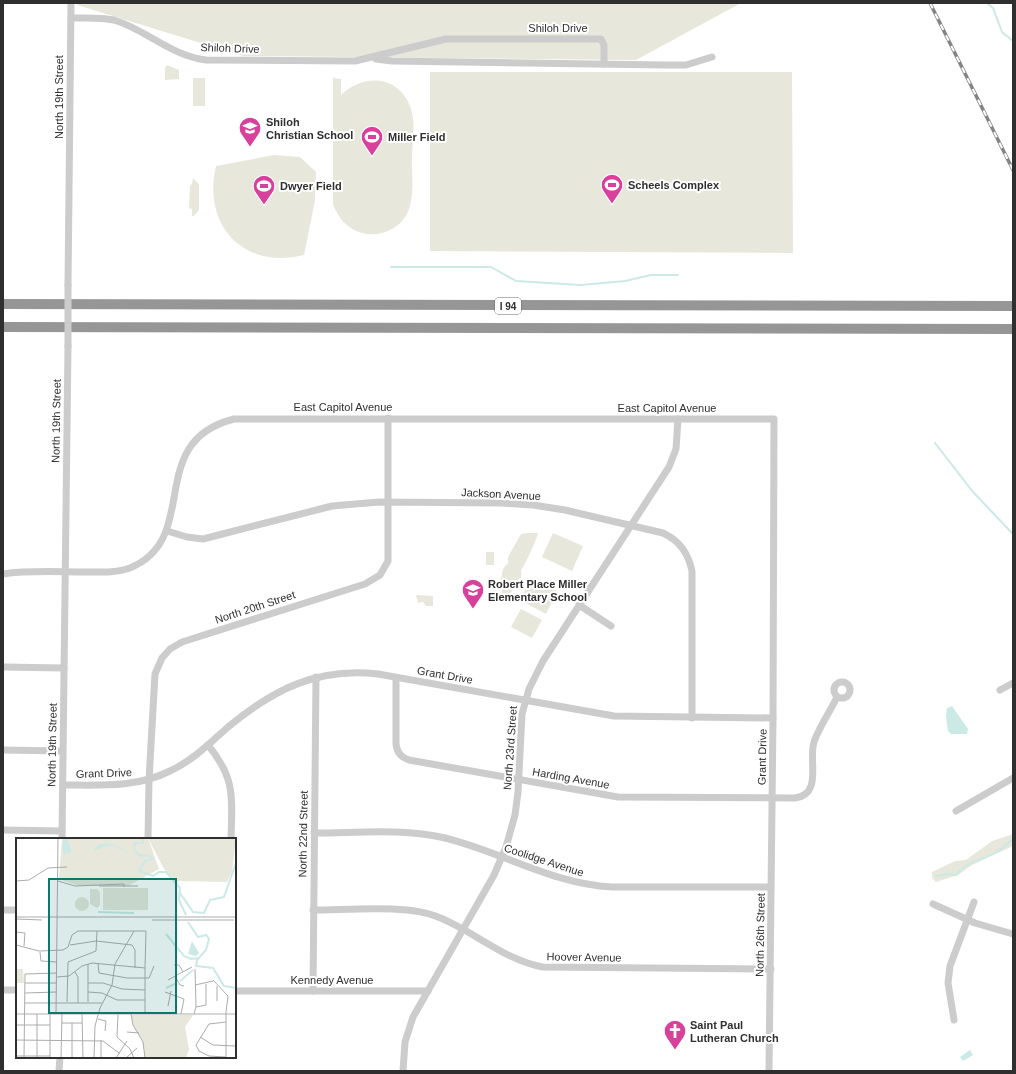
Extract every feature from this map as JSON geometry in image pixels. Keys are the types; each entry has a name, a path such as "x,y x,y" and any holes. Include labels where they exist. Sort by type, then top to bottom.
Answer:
{"highway":[{"name":"I 94","path":"3,304 1013,306"},
{"name":"I 94","path":"3,327 1013,329"}],"street":[{"name":"North 19th Street","path":"62,838 71,3"},
{"name":"Shiloh Drive","path":"71,18 113,20 175,51 206,60 349,62 372,58 446,39 601,39 604,45 604,64"},
{"name":"Shiloh Drive","path":"372,58 392,61 686,65 712,57"},
{"name":"East Capitol Avenue","path":"3,574 26,572 108,572 131,567 152,553 167,531 182,459 194,442 213,426 227,421 242,418 774,419 773,718"},
{"name":"North 20th Street","path":"148,838 149,780 155,674 159,663 166,653 182,642 365,584 376,578 384,571 388,561 388,418"},
{"name":"North 23rd Street","path":"402,1071 406,1035 416,1012 502,858 515,815 520,780 520,727 525,701 537,671 672,462 677,443 678,419"},
{"name":"Jackson Avenue","path":"167,531 186,537 203,539 332,506 357,502 388,502 522,504 565,510 663,533 675,540 684,549 691,563 692,718"},
{"path":"579,605 611,626"},
{"path":"3,667 64,668"},
{"name":"Grant Drive","path":"62,785 120,785 149,780 177,768 261,702 286,688 316,677 352,673 396,678 614,716 773,718 772,798"},
{"name":"North 22nd Street","path":"313,990 316,677"},
{"name":"Harding Avenue","path":"396,678 396,744 397,751 402,757 409,760 618,797 800,798 810,790 813,780 815,741 837,698"},
{"path":"1000,690 1013,683"},
{"path":"208,745 222,762 230,780 232,794 231,838"},
{"path":"3,750 63,751"},
{"path":"956,811 1012,781"},
{"name":"North 26th Street","path":"769,1071 772,798"},
{"path":"3,830 62,831"},
{"name":"Coolidge Avenue","path":"314,832 421,834 456,842 562,880 593,886 771,887"},
{"path":"954,1020 948,983 949,972 952,958 974,902"},
{"path":"933,904 967,920 1013,934"},
{"path":"3,910 16,910"},
{"name":"Hoover Avenue","path":"313,910 418,911 438,917 509,955 543,967 770,969"},
{"path":"3,990 16,990"},
{"name":"Kennedy Avenue","path":"236,991 428,991"},
{"path":"60,1058 60,1071"}],"shaded area":[{"path":"77,3 741,3 636,60 243,56 77,5"},
{"path":"167,65 179,70 179,79 165,80 165,68"},
{"name":"Scheels Complex","path":"430,72 792,72 793,253 430,251"},
{"path":"193,78 205,78 205,106 193,106"},
{"path":"333,78 341,79 341,95 360,83 380,81 390,84 399,89 406,98 411,109 414,128 411,199 406,216 400,223 386,232 371,234 356,231 342,220 335,210 333,204"},
{"name":"Dwyer Field","path":"274,155 300,157 316,172 315,200 304,255 282,258 263,256 246,249 232,238 222,224 215,207 213,187 216,166"},
{"path":"193,178 199,184 199,210 194,216 192,216 192,209 189,208 190,186"},
{"path":"538,533 531,552 521,570 521,578 512,583 510,587 512,591 509,596 502,597 502,584 500,584 503,569 508,563 508,557 521,534"},
{"path":"553,533 583,546 572,571 542,557"},
{"path":"486,552 494,552 494,565 486,565"},
{"path":"531,578 557,591 546,614 520,600"},
{"path":"416,595 433,596 433,606 426,606 423,602 418,603"},
{"path":"521,609 542,620 532,638 511,627"},
{"path":"1013,834 1013,846 972,865 958,875 936,882 932,878 932,872 955,861 966,860 992,841"}],"water":[{"path":"952,706 968,729 967,734 951,734 948,731 946,717 947,708"},
{"path":"970,1050 973,1055 963,1061 960,1057"}],"waterway":[{"path":"987,3 993,8 1002,32 1013,41"},
{"path":"391,267 491,267 516,281 581,285 625,281 651,275 678,275"},
{"path":"935,443 973,492 1013,534"},
{"path":"936,876 948,874 956,875 960,870 975,861 992,855 1013,840"}],"railway":[{"path":"930,3 1013,170"}],"place":[{"name":"Shiloh Christian School","path":"250,148"},
{"name":"Miller Field","path":"372,156"},
{"name":"Scheels Complex","path":"612,204"},
{"name":"Dwyer Field","path":"264,206"},
{"name":"Robert Place Miller Elementary School","path":"473,610"},
{"name":"Saint Paul Lutheran Church","path":"675,1050"}]}
